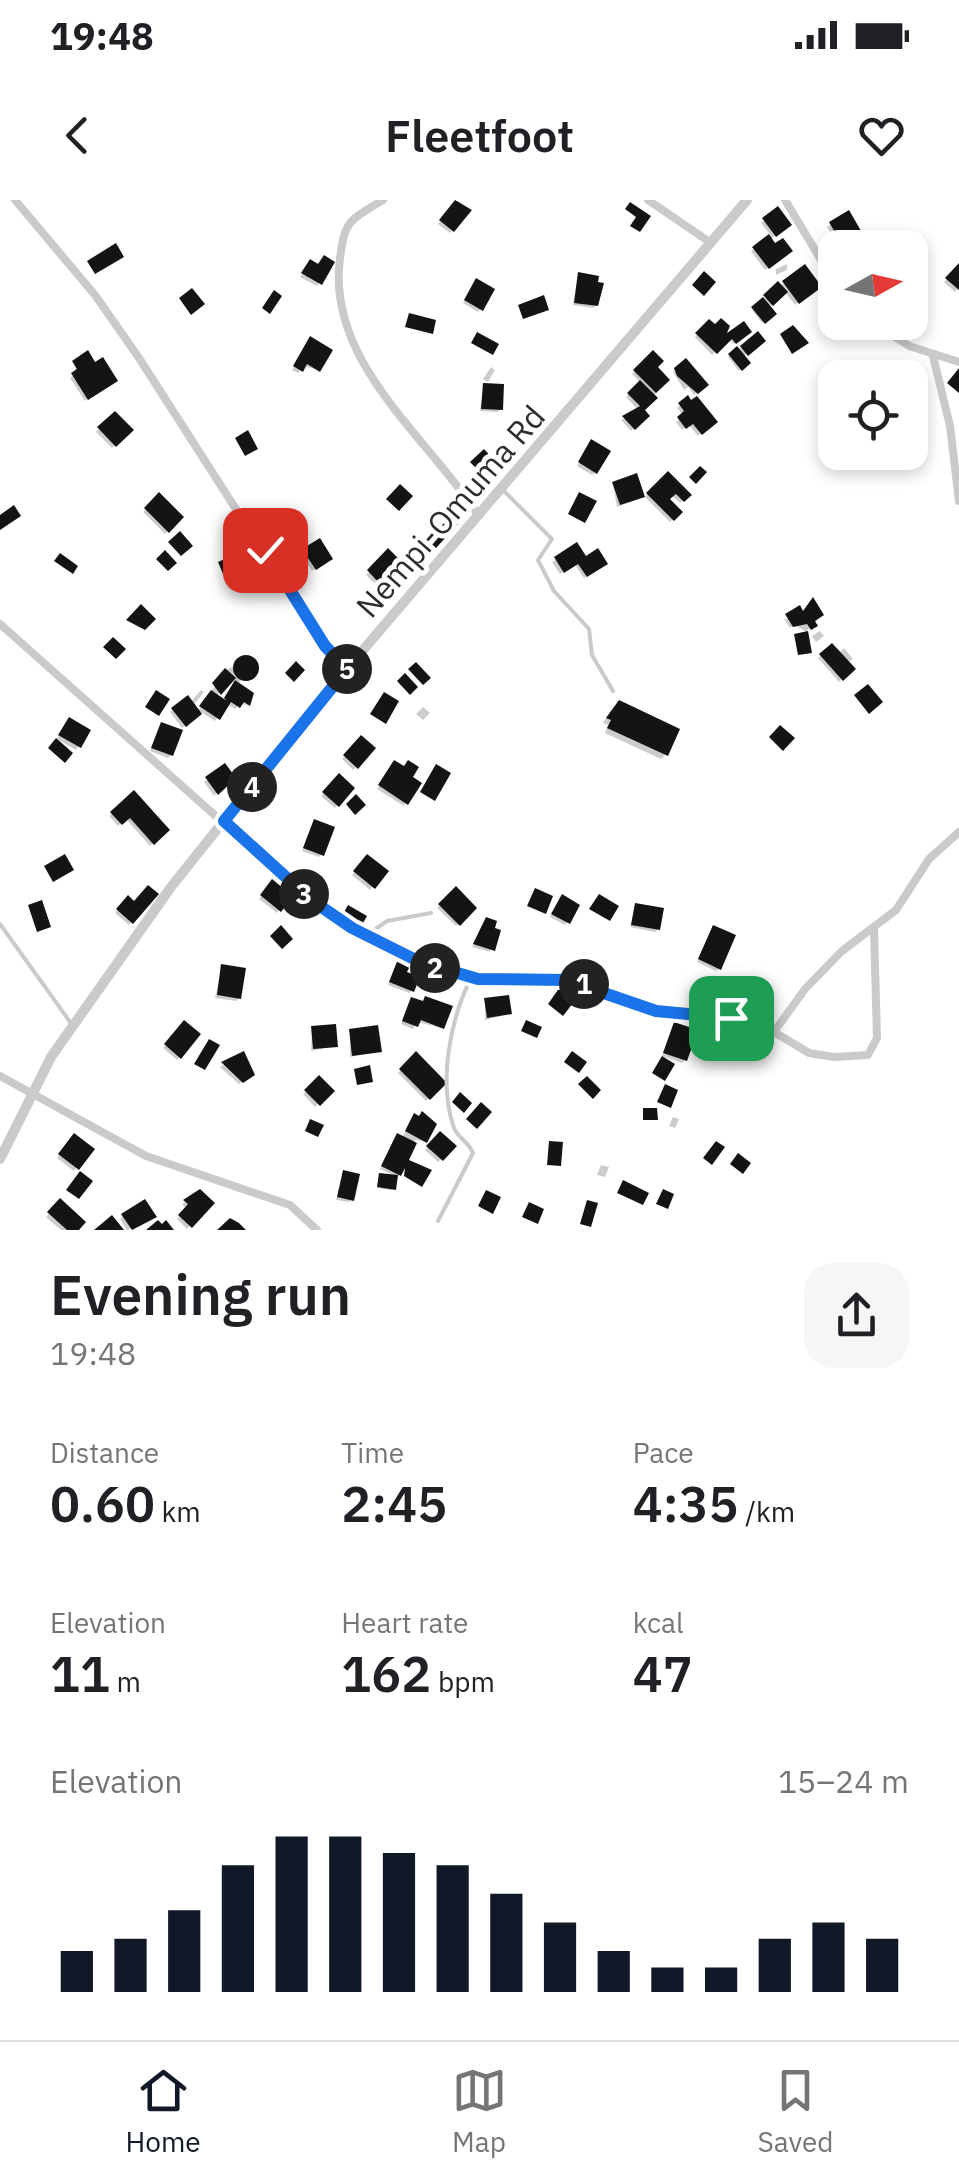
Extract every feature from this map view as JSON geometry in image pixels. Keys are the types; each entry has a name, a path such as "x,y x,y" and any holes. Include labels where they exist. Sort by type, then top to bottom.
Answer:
{"street":[{"path":"15,200 95,296 139,358 300,609 347,669"},
{"path":"384,200 352,221 343,239 337,290 340,311 375,382 452,475 479,516"},
{"path":"648,200 711,242"},
{"name":"Nempi-Omuma Rd","path":"0,1160 50,1057 224,821 347,669 747,200"},
{"path":"785,200 818,255"},
{"path":"904,340 933,356 959,362"},
{"path":"933,356 950,426 959,501"},
{"path":"0,624 310,899 366,936 420,962 471,978 566,980 656,1011 731,1018 774,1032 809,1053 834,1058 868,1054 877,1038 874,929"},
{"path":"774,1032 805,989 842,950 896,910 929,859 959,832"},
{"path":"0,1076 36,1092 146,1156 290,1205 317,1230"}],"lane":[{"path":"502,489 552,539 538,560 554,591 589,630 592,655 613,691"},
{"path":"366,936 387,920 431,913"},
{"path":"0,924 73,1026"},
{"path":"438,1221 473,1153 455,1132 448,1067 457,1011 471,978"}],"building":[{"path":"455,200 472,210 454,232 439,220"},
{"path":"630,202 651,216 640,232 630,226 636,217 625,209"},
{"path":"778,206 792,225 776,237 762,218"},
{"path":"849,210 861,230 834,230 829,222"},
{"path":"769,234 775,243 783,238 793,251 769,269 752,247"},
{"path":"116,243 124,257 95,274 87,261"},
{"path":"324,255 335,262 322,285 301,273 310,259 318,264"},
{"path":"959,263 959,290 945,278"},
{"path":"805,264 818,282 818,290 799,304 782,281"},
{"path":"704,271 716,282 704,296 692,285"},
{"path":"578,272 599,276 598,282 604,283 598,306 574,303"},
{"path":"476,278 495,289 483,311 464,300"},
{"path":"778,281 788,292 773,306 763,295"},
{"path":"192,288 205,304 191,315 179,298"},
{"path":"274,290 282,296 270,314 262,308"},
{"path":"544,295 549,310 523,319 518,305"},
{"path":"763,297 777,314 765,324 751,307"},
{"path":"409,313 436,320 433,334 405,327"},
{"path":"721,318 730,326 727,333 744,321 752,332 736,344 732,339 717,354 695,333 709,319 715,324"},
{"path":"793,325 809,343 792,354 780,334"},
{"path":"758,331 766,341 748,356 740,346"},
{"path":"477,332 499,344 493,355 471,343"},
{"path":"310,336 333,350 320,372 307,364 303,372 293,366"},
{"path":"737,346 751,363 742,371 728,354"},
{"path":"88,350 95,362 103,357 118,381 88,400 71,373 77,369 72,361"},
{"path":"653,350 664,361 658,367 670,380 656,393 633,370"},
{"path":"686,358 709,385 698,394 677,376 674,368"},
{"path":"959,368 959,393 947,383"},
{"path":"640,380 658,398 645,410 650,416 635,430 622,416 640,406 627,393"},
{"path":"483,383 504,384 503,410 481,409"},
{"path":"688,395 691,400 697,396 718,422 702,435 693,424 686,429 677,417 684,411 678,403"},
{"path":"115,411 134,430 116,447 97,427"},
{"path":"248,430 258,449 245,456 235,438"},
{"path":"591,439 611,451 597,474 578,462"},
{"path":"484,449 494,460 481,473 470,462"},
{"path":"700,466 707,472 696,484 689,477"},
{"path":"668,471 692,495 684,502 676,494 670,499 683,512 674,521 646,493"},
{"path":"637,473 645,497 620,505 612,482"},
{"path":"400,484 413,496 399,511 386,499"},
{"path":"159,492 184,517 169,533 144,508"},
{"path":"579,492 597,501 585,523 568,514"},
{"path":"464,502 472,509 424,561 416,553"},
{"path":"14,505 21,516 0,530 0,515"},
{"path":"180,531 193,546 181,556 168,542"},
{"path":"320,538 333,559 316,570 302,549"},
{"path":"577,542 586,556 598,548 608,564 587,577 578,564 564,573 554,557"},
{"path":"388,548 401,561 379,583 367,570"},
{"path":"165,550 177,563 168,571 156,559"},
{"path":"60,553 78,566 73,574 54,561"},
{"path":"232,556 240,575 226,581 218,562"},
{"path":"813,597 824,615 815,621 818,626 811,630 807,624 793,627 785,614 800,605 803,611"},
{"path":"141,604 156,619 145,630 126,620"},
{"path":"808,631 812,653 798,655 794,634"},
{"path":"113,637 126,649 116,659 103,647"},
{"path":"832,643 856,669 843,681 819,654"},
{"path":"246,655 255,659 259,668 255,677 246,681 237,677 233,668 237,659"},
{"path":"296,661 305,670 294,682 285,673"},
{"path":"416,662 431,678 423,685 408,669"},
{"path":"225,668 236,678 221,695 212,683"},
{"path":"405,673 418,687 410,695 397,681"},
{"path":"235,680 254,693 250,706 244,702 240,708 231,702 220,720 199,706 211,690 227,701 224,698"},
{"path":"868,684 883,702 869,714 854,695"},
{"path":"156,690 170,699 159,716 145,707"},
{"path":"384,692 399,701 386,724 370,714"},
{"path":"188,695 202,714 186,727 171,708"},
{"path":"619,700 680,729 668,756 607,728 611,720 606,718"},
{"path":"69,717 91,730 81,748 58,735"},
{"path":"161,722 183,730 173,756 151,748"},
{"path":"780,725 795,738 783,751 769,737"},
{"path":"361,735 376,748 358,769 343,755"},
{"path":"56,738 73,753 65,763 48,748"},
{"path":"394,760 404,766 408,760 419,767 413,777 422,783 408,805 378,785"},
{"path":"225,763 236,778 218,795 205,777"},
{"path":"436,764 451,773 435,801 420,792"},
{"path":"339,773 355,788 339,807 322,792"},
{"path":"134,790 170,830 154,845 130,818 122,825 110,812"},
{"path":"356,794 366,805 355,815 346,804"},
{"path":"314,819 335,827 324,856 303,848"},
{"path":"65,854 74,870 53,882 44,866"},
{"path":"367,854 389,871 375,889 353,871"},
{"path":"272,879 293,896 281,912 260,895"},
{"path":"148,885 159,894 133,924 116,909 128,895 134,901"},
{"path":"456,886 477,908 460,926 438,904"},
{"path":"535,888 553,896 546,914 527,906"},
{"path":"562,894 580,905 570,924 551,914"},
{"path":"599,894 619,906 610,921 589,909"},
{"path":"42,900 51,927 37,932 28,905"},
{"path":"635,903 664,908 660,930 631,925"},
{"path":"348,905 367,916 362,925 343,914"},
{"path":"486,917 497,921 495,928 501,930 495,951 473,944"},
{"path":"281,925 293,939 282,949 270,936"},
{"path":"713,925 736,935 721,970 698,959"},
{"path":"398,959 411,964 407,972 420,977 414,992 389,982"},
{"path":"221,964 246,968 241,999 217,995"},
{"path":"730,978 752,986 744,1008 722,1000"},
{"path":"560,987 576,999 563,1016 548,1004"},
{"path":"509,995 512,1014 487,1018 484,998"},
{"path":"425,996 453,1006 444,1029 421,1020 418,1027 402,1021 411,997 423,1001"},
{"path":"184,1020 201,1034 181,1059 164,1044"},
{"path":"526,1020 542,1027 537,1038 521,1031"},
{"path":"674,1022 698,1030 687,1061 663,1053"},
{"path":"336,1024 338,1047 313,1049 311,1026"},
{"path":"378,1025 382,1052 352,1056 349,1029"},
{"path":"209,1039 220,1045 205,1070 194,1064"},
{"path":"244,1051 255,1075 243,1083 221,1062"},
{"path":"416,1051 447,1083 430,1100 399,1069"},
{"path":"572,1051 587,1062 579,1073 564,1062"},
{"path":"662,1056 675,1064 665,1081 652,1073"},
{"path":"370,1065 373,1082 357,1085 354,1069"},
{"path":"319,1075 335,1091 320,1106 304,1090"},
{"path":"587,1076 601,1090 593,1099 578,1084"},
{"path":"665,1084 678,1090 671,1108 657,1102"},
{"path":"460,1092 472,1103 464,1113 452,1102"},
{"path":"481,1102 492,1112 477,1129 466,1119"},
{"path":"643,1108 657,1108 658,1120 643,1120"},
{"path":"422,1111 437,1124 427,1143 405,1131 414,1113 419,1116"},
{"path":"310,1119 324,1125 318,1137 305,1131"},
{"path":"440,1131 457,1146 443,1161 426,1146"},
{"path":"74,1133 95,1149 79,1170 58,1154"},
{"path":"397,1133 417,1143 409,1160 432,1170 422,1187 404,1176 405,1168 401,1176 381,1166"},
{"path":"549,1141 563,1142 561,1166 547,1165"},
{"path":"716,1141 725,1147 712,1165 703,1158"},
{"path":"738,1153 751,1163 743,1174 730,1164"},
{"path":"343,1170 360,1174 354,1201 337,1197"},
{"path":"80,1171 93,1181 79,1199 66,1190"},
{"path":"379,1173 398,1175 396,1190 377,1187"},
{"path":"623,1180 649,1193 643,1205 617,1193"},
{"path":"200,1189 215,1203 192,1228 178,1215 188,1204 183,1200"},
{"path":"663,1189 674,1194 668,1209 656,1204"},
{"path":"486,1190 501,1197 493,1214 478,1206"},
{"path":"60,1198 86,1222 79,1230 67,1230 47,1212"},
{"path":"145,1199 157,1217 132,1230 121,1214"},
{"path":"587,1200 598,1203 591,1227 580,1224"},
{"path":"529,1202 544,1209 538,1224 522,1217"},
{"path":"112,1215 124,1230 94,1230"},
{"path":"230,1218 239,1223 246,1230 217,1230"},
{"path":"158,1220 162,1224 166,1220 174,1230 146,1230"}],"route":[{"path":"265,550 325,646 347,669 224,821 310,899 352,928 420,962 460,977 520,976 579,982 656,1011 731,1018"}]}
